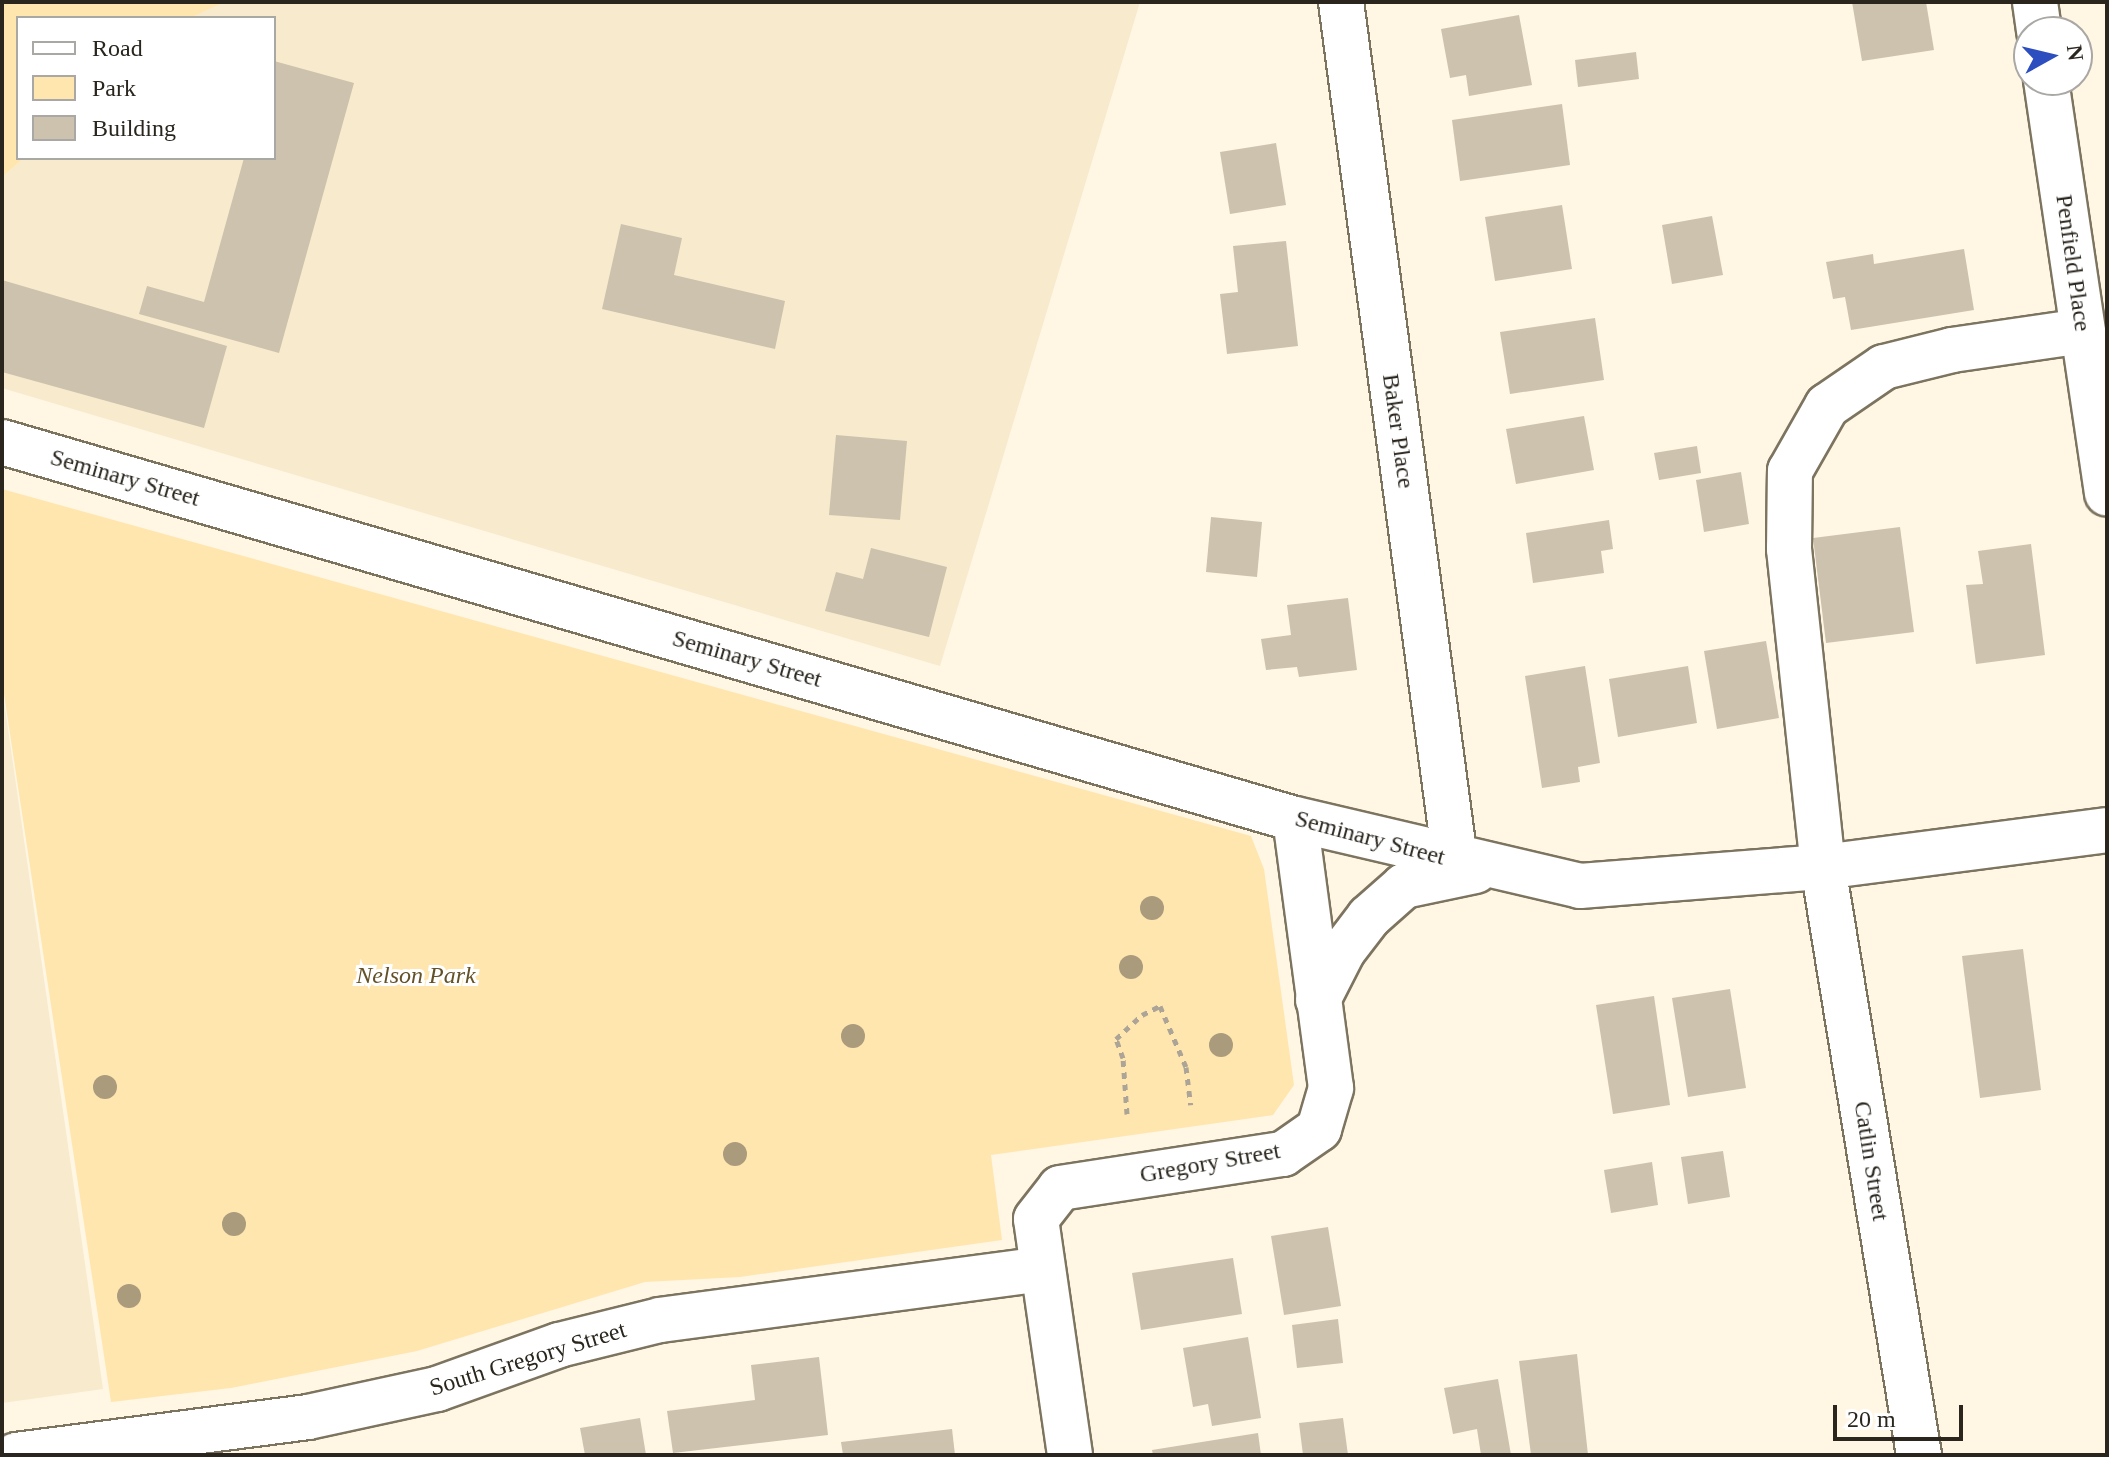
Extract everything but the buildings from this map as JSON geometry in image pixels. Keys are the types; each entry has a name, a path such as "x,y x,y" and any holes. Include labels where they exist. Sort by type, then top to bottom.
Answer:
{"street":[{"name":"Baker Place","path":"1341,2 1474,864"},
{"name":"Penfield Place","path":"2048,96 2107,494"},
{"name":"Catlin Street","path":"1919,1455 1823,867 1789,549 1790,471 1827,406 1884,367 1952,350 2083,331"},
{"name":"Seminary Street","path":"2,442 1295,819 1474,864 1580,886 1823,867 2107,830"},
{"name":"Gregory Street","path":"1070,1455 1040,1269 1036,1219 1060,1188 1283,1154 1319,1129 1331,1088 1295,819"},
{"name":"Seminary Street","path":"1318,1000 1343,951 1369,917 1404,886 1474,864"},
{"name":"South Gregory Street","path":"16,1455 322,1414 437,1389 559,1345 660,1320 1040,1269"}],"path":[{"path":"1127,1114 1123,1058 1116,1039 1142,1015 1160,1006 1186,1067 1191,1105"}],"shaded area":[{"path":"224,2 1140,2 940,666 2,388 2,177 22,160 276,160 276,16 192,16 202,8"},
{"path":"2,687 103,1389 2,1403"}],"green space":[{"path":"2,2 224,2 194,16 16,16 16,160 22,160 2,177"},
{"name":"Nelson Park","path":"2,489 1251,836 1264,869 1294,1085 1273,1115 991,1155 1002,1240 740,1277 645,1282 417,1351 231,1388 111,1402 2,681"}]}
